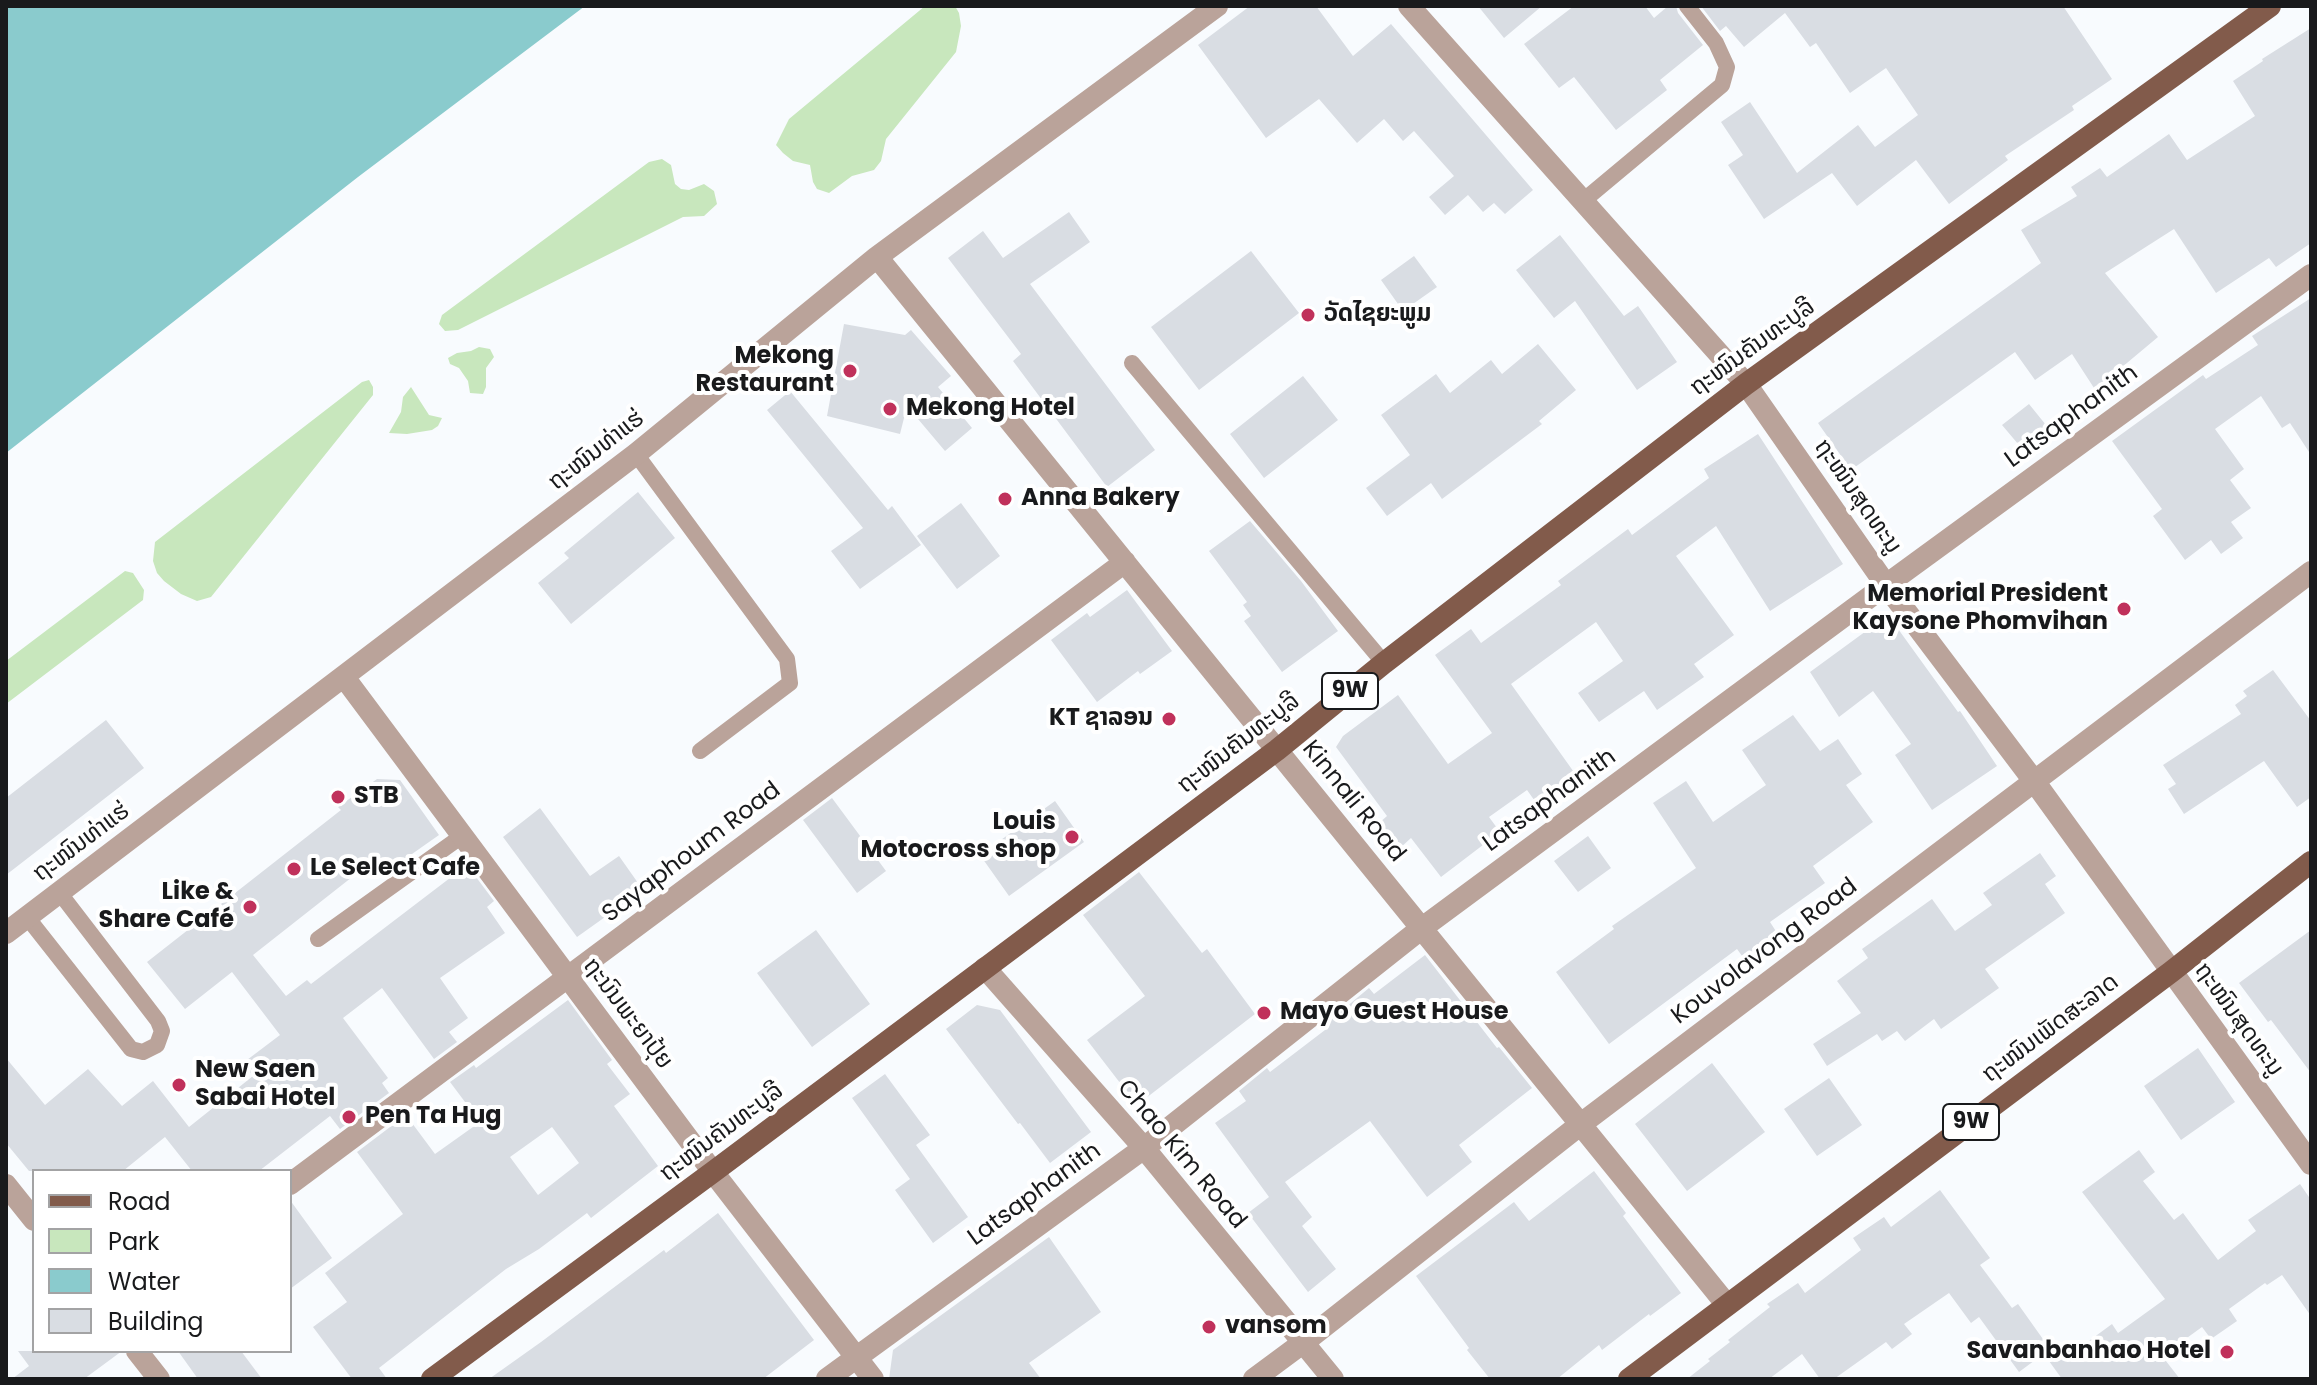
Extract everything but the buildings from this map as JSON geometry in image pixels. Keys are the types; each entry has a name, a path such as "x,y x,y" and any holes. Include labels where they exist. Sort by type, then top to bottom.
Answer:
{"main road":[{"name":"ຖະໜົນຄັນທະບູລີ","path":"432,1379 1277,750 1384,663 1746,384 2270,6"},
{"name":"ຖະໜົນເພັດສະລາດ","path":"1629,1379 2171,972 2311,862"}],"street":[{"name":"ຖະໜົນທ່າແຮ່","path":"6,933 636,454 877,257 1217,6"},
{"name":"ຖະໜົນສຸດທະນູ","path":"1409,6 1746,384 1886,585 2034,781 2311,1164"},
{"name":"Kinnali Road","path":"877,257 1727,1305"},
{"name":"Latsaphanith","path":"827,1379 1144,1148 1422,928 2311,275"},
{"name":"Sayaphoum Road","path":"292,1183 1125,562"},
{"name":"Kouvolavong Road","path":"1254,1379 1581,1124 2311,572"},
{"name":"ຖະນົນພະຍາປຸ້ຍ","path":"344,677 713,1172 873,1379"},
{"name":"Chao Kim Road","path":"985,968 1144,1148 1333,1379"},
{"path":"6,1185 32,1218"},
{"path":"139,1353 159,1379"}],"lane":[{"path":"1583,201 1722,85 1727,67 1716,43 1687,6"},
{"path":"1132,363 1384,663"},
{"path":"636,454 787,659 790,683 700,751"},
{"path":"318,939 462,836"},
{"path":"27,917 131,1049 143,1052 157,1045 162,1031 158,1021 59,892"}],"green space":[{"path":"925,6 955,6 961,26 956,52 886,139 881,161 874,170 852,176 829,193 817,189 810,165 793,161 776,145 789,119"},
{"path":"662,159 671,165 675,184 681,189 689,190 704,184 714,191 717,204 704,216 683,217 458,330 445,331 439,324 442,315 649,162"},
{"path":"479,347 490,349 494,357 486,368 483,394 470,393 468,381 459,368 450,364 448,358"},
{"path":"369,380 373,395 211,597 197,601 164,581 153,561 155,542 362,382"},
{"path":"411,387 429,415 442,418 432,430 389,433 401,412 403,397"},
{"path":"125,571 133,573 144,590 143,600 6,704 6,661"}],"water":[{"path":"6,6 585,6 358,177 6,453"}],"place":[{"name":"ວັດໄຊຍະພູມ","path":"1308,315"},
{"name":"Mekong Restaurant","path":"850,371"},
{"name":"Mekong Hotel","path":"890,409"},
{"name":"Anna Bakery","path":"1005,499"},
{"name":"Memorial President Kaysone Phomvihan","path":"2124,609"},
{"name":"KT ຊາລອນ","path":"1169,719"},
{"name":"STB","path":"338,797"},
{"name":"Louis Motocross shop","path":"1072,837"},
{"name":"Le Select Cafe","path":"294,869"},
{"name":"Like & Share Café","path":"250,907"},
{"name":"Mayo Guest House","path":"1264,1013"},
{"name":"New Saen Sabai Hotel","path":"179,1085"},
{"name":"Pen Ta Hug","path":"349,1117"},
{"name":"vansom","path":"1209,1327"},
{"name":"Savanbanhao Hotel","path":"2227,1352"}]}
